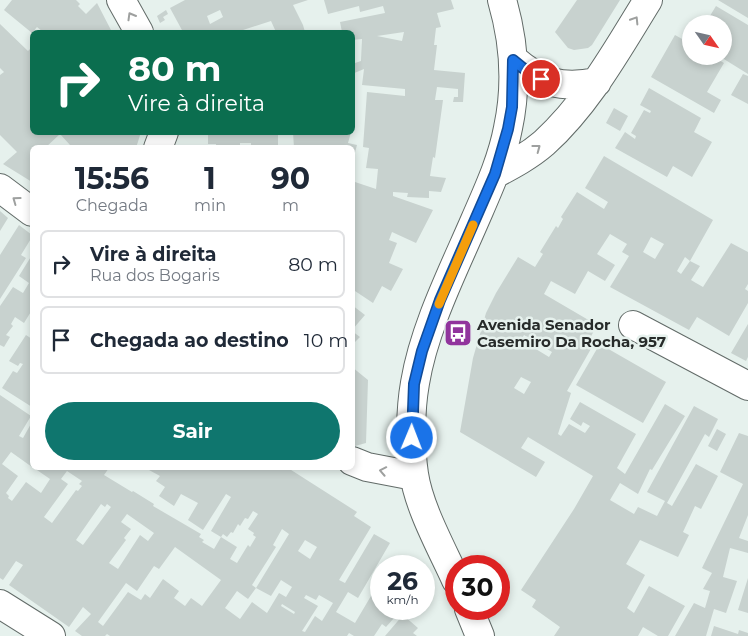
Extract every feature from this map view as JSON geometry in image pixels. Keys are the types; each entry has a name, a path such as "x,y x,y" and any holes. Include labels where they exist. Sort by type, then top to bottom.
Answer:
{"street":[{"path":"121,0 138,30"},
{"path":"445,556 433,529 414,476 412,454 414,384 422,351 440,300 495,174 508,129 512,107 513,60 502,0"},
{"path":"495,174 524,158 544,143 564,122 597,82 648,0"},
{"path":"513,60 529,73 554,84 575,86 597,82"},
{"path":"0,188 30,210"},
{"path":"633,325 748,386"},
{"path":"355,462 366,467 414,476"},
{"path":"0,604 51,636"}],"building":[{"path":"12,0 76,0 80,4 78,6 86,14 97,3 111,30 41,30 37,27 30,31 4,10"},
{"path":"185,0 308,0 293,5 304,30 275,30 271,21 243,30 182,30 170,8","holes":["220,10 223,17 210,24 207,16"]},
{"path":"324,0 451,0 454,9 437,13 441,27 436,28 434,45 437,45 434,70 465,73 463,102 453,102 454,97 458,97 458,89 437,87 435,100 443,100 435,158 433,157 430,176 446,178 441,192 429,191 429,198 407,197 408,193 393,192 393,196 433,210 416,243 392,232 389,240 397,243 389,263 403,269 391,291 382,286 373,303 355,291 355,182 376,189 378,169 366,168 369,148 363,147 367,92 405,96 405,89 362,85 364,69 355,73 355,63 361,61 362,39 355,40 355,30 342,30 340,22 385,13 383,6 360,12 359,6 328,14","holes":["404,32 402,41 377,36"]},
{"path":"577,0 620,0 592,45 588,48 574,50 568,48 555,32"},
{"path":"718,0 748,0 748,18"},
{"path":"716,6 731,15 710,15"},
{"path":"166,10 168,14 163,17 165,20 160,23 157,16"},
{"path":"732,16 748,25 748,74 732,64"},
{"path":"0,24 28,51 30,49 30,135 59,135 48,145 30,145 30,181 3,164 17,152 0,135 0,75 4,72 0,68"},
{"path":"675,35 682,39 682,65 723,65 707,92 721,100 714,113 651,77"},
{"path":"743,74 748,76 748,104 731,95"},
{"path":"649,88 701,118 694,132 712,142 692,177 673,166 667,177 615,148 625,132 635,139 636,136 631,133 644,110 650,113 651,111 640,105"},
{"path":"614,108 628,116 620,131 606,123"},
{"path":"61,135 140,135 137,145 70,145"},
{"path":"208,135 278,135 278,145 251,145 251,143 240,143 240,145 208,144"},
{"path":"293,135 350,135 348,143 357,145 355,152 355,145 294,145"},
{"path":"604,156 713,220 690,261 700,266 691,280 703,287 731,243 748,252 748,284 745,289 748,291 748,303 729,336 697,317 689,330 610,287 629,256 622,252 627,244 610,234 597,254 615,265 605,281 588,271 575,294 551,281 544,294 597,325 587,344 592,347 567,391 571,393 558,434 561,436 569,424 585,433 590,426 583,422 581,426 570,419 580,402 636,434 617,468 625,474 665,404 685,416 652,470 650,469 638,494 620,483 610,500 634,514 638,507 657,516 665,501 647,492 694,406 718,419 709,437 705,434 667,503 672,506 696,464 718,476 701,509 695,506 683,532 689,535 678,557 640,540 626,564 645,575 627,608 634,613 649,586 685,606 668,636 658,636 643,627 638,636 554,636 560,627 532,607 536,600 521,590 574,509 593,476 528,437 521,448 545,462 536,477 460,432 473,358 486,313 496,293 518,257 535,267 543,254 540,252 556,226 558,228 563,219 561,217 577,192 604,209 608,202 585,188","holes":["651,237 664,244 655,259 643,252","685,257 690,261 681,274 677,271","524,335 552,352 549,357 521,340","521,377 531,382 524,394 514,388"]},
{"path":"0,211 8,218 0,231"},
{"path":"19,225 30,233 30,240 21,255 26,258 0,299 0,255"},
{"path":"30,258 30,313 24,323 15,317 11,324 13,326 6,335 10,337 4,347 0,345 0,306 13,287 23,293 29,283 19,276"},
{"path":"355,307 365,315 355,327"},
{"path":"748,324 748,357 746,361 731,353"},
{"path":"355,333 360,337 355,342"},
{"path":"26,335 30,338 30,406 2,388 13,371 17,373 23,364 20,363 18,366 9,361"},
{"path":"598,343 666,382 643,423 576,385 598,347"},
{"path":"355,369 368,380 366,443 355,446"},
{"path":"0,395 30,415 19,436 23,438 30,426 30,466 11,452 2,464 18,476 6,493 12,501 26,482 41,493 50,479 37,470 108,470 104,475 201,534 199,537 204,540 202,542 214,549 221,537 211,531 231,497 226,494 203,530 188,520 198,503 181,494 174,506 159,496 165,487 156,481 160,476 149,470 291,470 357,512 354,516 371,527 339,580 345,583 374,534 390,543 383,555 370,555 370,577 358,598 348,592 336,612 355,623 370,598 370,620 392,620 386,627 382,624 374,636 354,636 349,633 347,636 110,636 107,634 105,636 82,636 75,631 91,614 83,607 69,627 9,585 23,565 16,561 3,580 0,578","holes":["67,471 82,481 79,484 82,486 78,491 76,490 52,523 44,517 68,484 61,479","101,504 105,507 107,504 111,507 83,545 76,540","253,511 258,514 248,529 256,537 250,547 248,545 237,563 230,559 237,547 221,537 223,534 227,537 231,532 233,533 238,524 240,526","127,514 154,533 148,541 140,535 118,569 109,563 126,540 124,538 131,529 121,522","282,529 289,534 256,588 252,585 276,547 273,545","305,540 317,547 310,559 298,551","175,547 221,580 202,606 191,598 185,606 174,598 179,591 163,579 150,598 145,594 141,600 128,592 103,626 98,622 126,583 137,591 154,566 159,569","281,580 292,587 286,597 279,593 267,613 252,602 240,619 225,608 237,591 248,599 256,588 271,596","306,595 316,600 319,595 333,603 322,621 315,616 305,632 302,631 318,606 304,598","282,604 295,612 294,614 281,606"]},
{"path":"717,429 726,434 717,451 708,446"},
{"path":"739,433 748,436 748,515 739,538 748,541 748,553 730,548 723,577 737,581 726,613 714,609 706,636 675,636 694,603 705,608 710,591 703,589 712,573 702,568 743,484 720,472"},
{"path":"748,578 748,613 738,610"},
{"path":"399,620 409,620 418,628 413,633 417,636 385,636"},
{"path":"714,626 738,634 739,630 748,633 748,636 711,636"}],"slow traffic":[{"path":"439,304 473,225"}],"place":[{"name":"Avenida Senador Casemiro Da Rocha, 957","path":"458,333"}],"route":[{"path":"412,438 414,384 422,351 440,300 495,174 508,129 512,107 513,60 529,73 541,79"}]}
